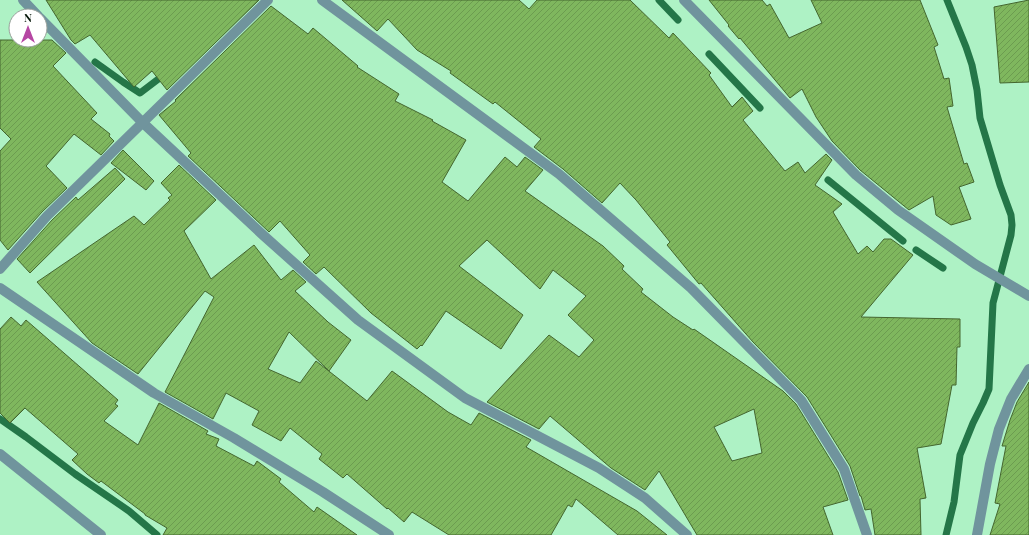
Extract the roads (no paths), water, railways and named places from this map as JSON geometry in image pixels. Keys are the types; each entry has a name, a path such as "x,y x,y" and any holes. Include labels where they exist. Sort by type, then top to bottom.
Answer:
{"street":[{"path":"23,0 31,8"},
{"path":"0,269 47,216 268,0"},
{"path":"322,0 559,174 691,288 802,400 844,469 867,535"},
{"path":"684,0 856,175 898,210 975,264 1029,296"},
{"path":"48,26 142,122 263,236 358,320 465,398 598,468 645,498 687,535"},
{"path":"0,288 154,393 234,438 323,492 389,535"},
{"path":"977,535 990,464 999,429 1011,399 1029,369"},
{"path":"0,454 102,535"}],"waterway":[{"path":"659,0 678,20"},
{"path":"946,535 954,502 960,455 989,389 993,303 1011,235 1012,225 1011,215 1000,185 980,118 977,90 972,65 947,0"},
{"path":"709,54 760,108"},
{"path":"95,62 140,93 165,74"},
{"path":"828,180 903,241"},
{"path":"916,250 943,268"},
{"path":"0,419 75,474 129,511 157,535"}]}
